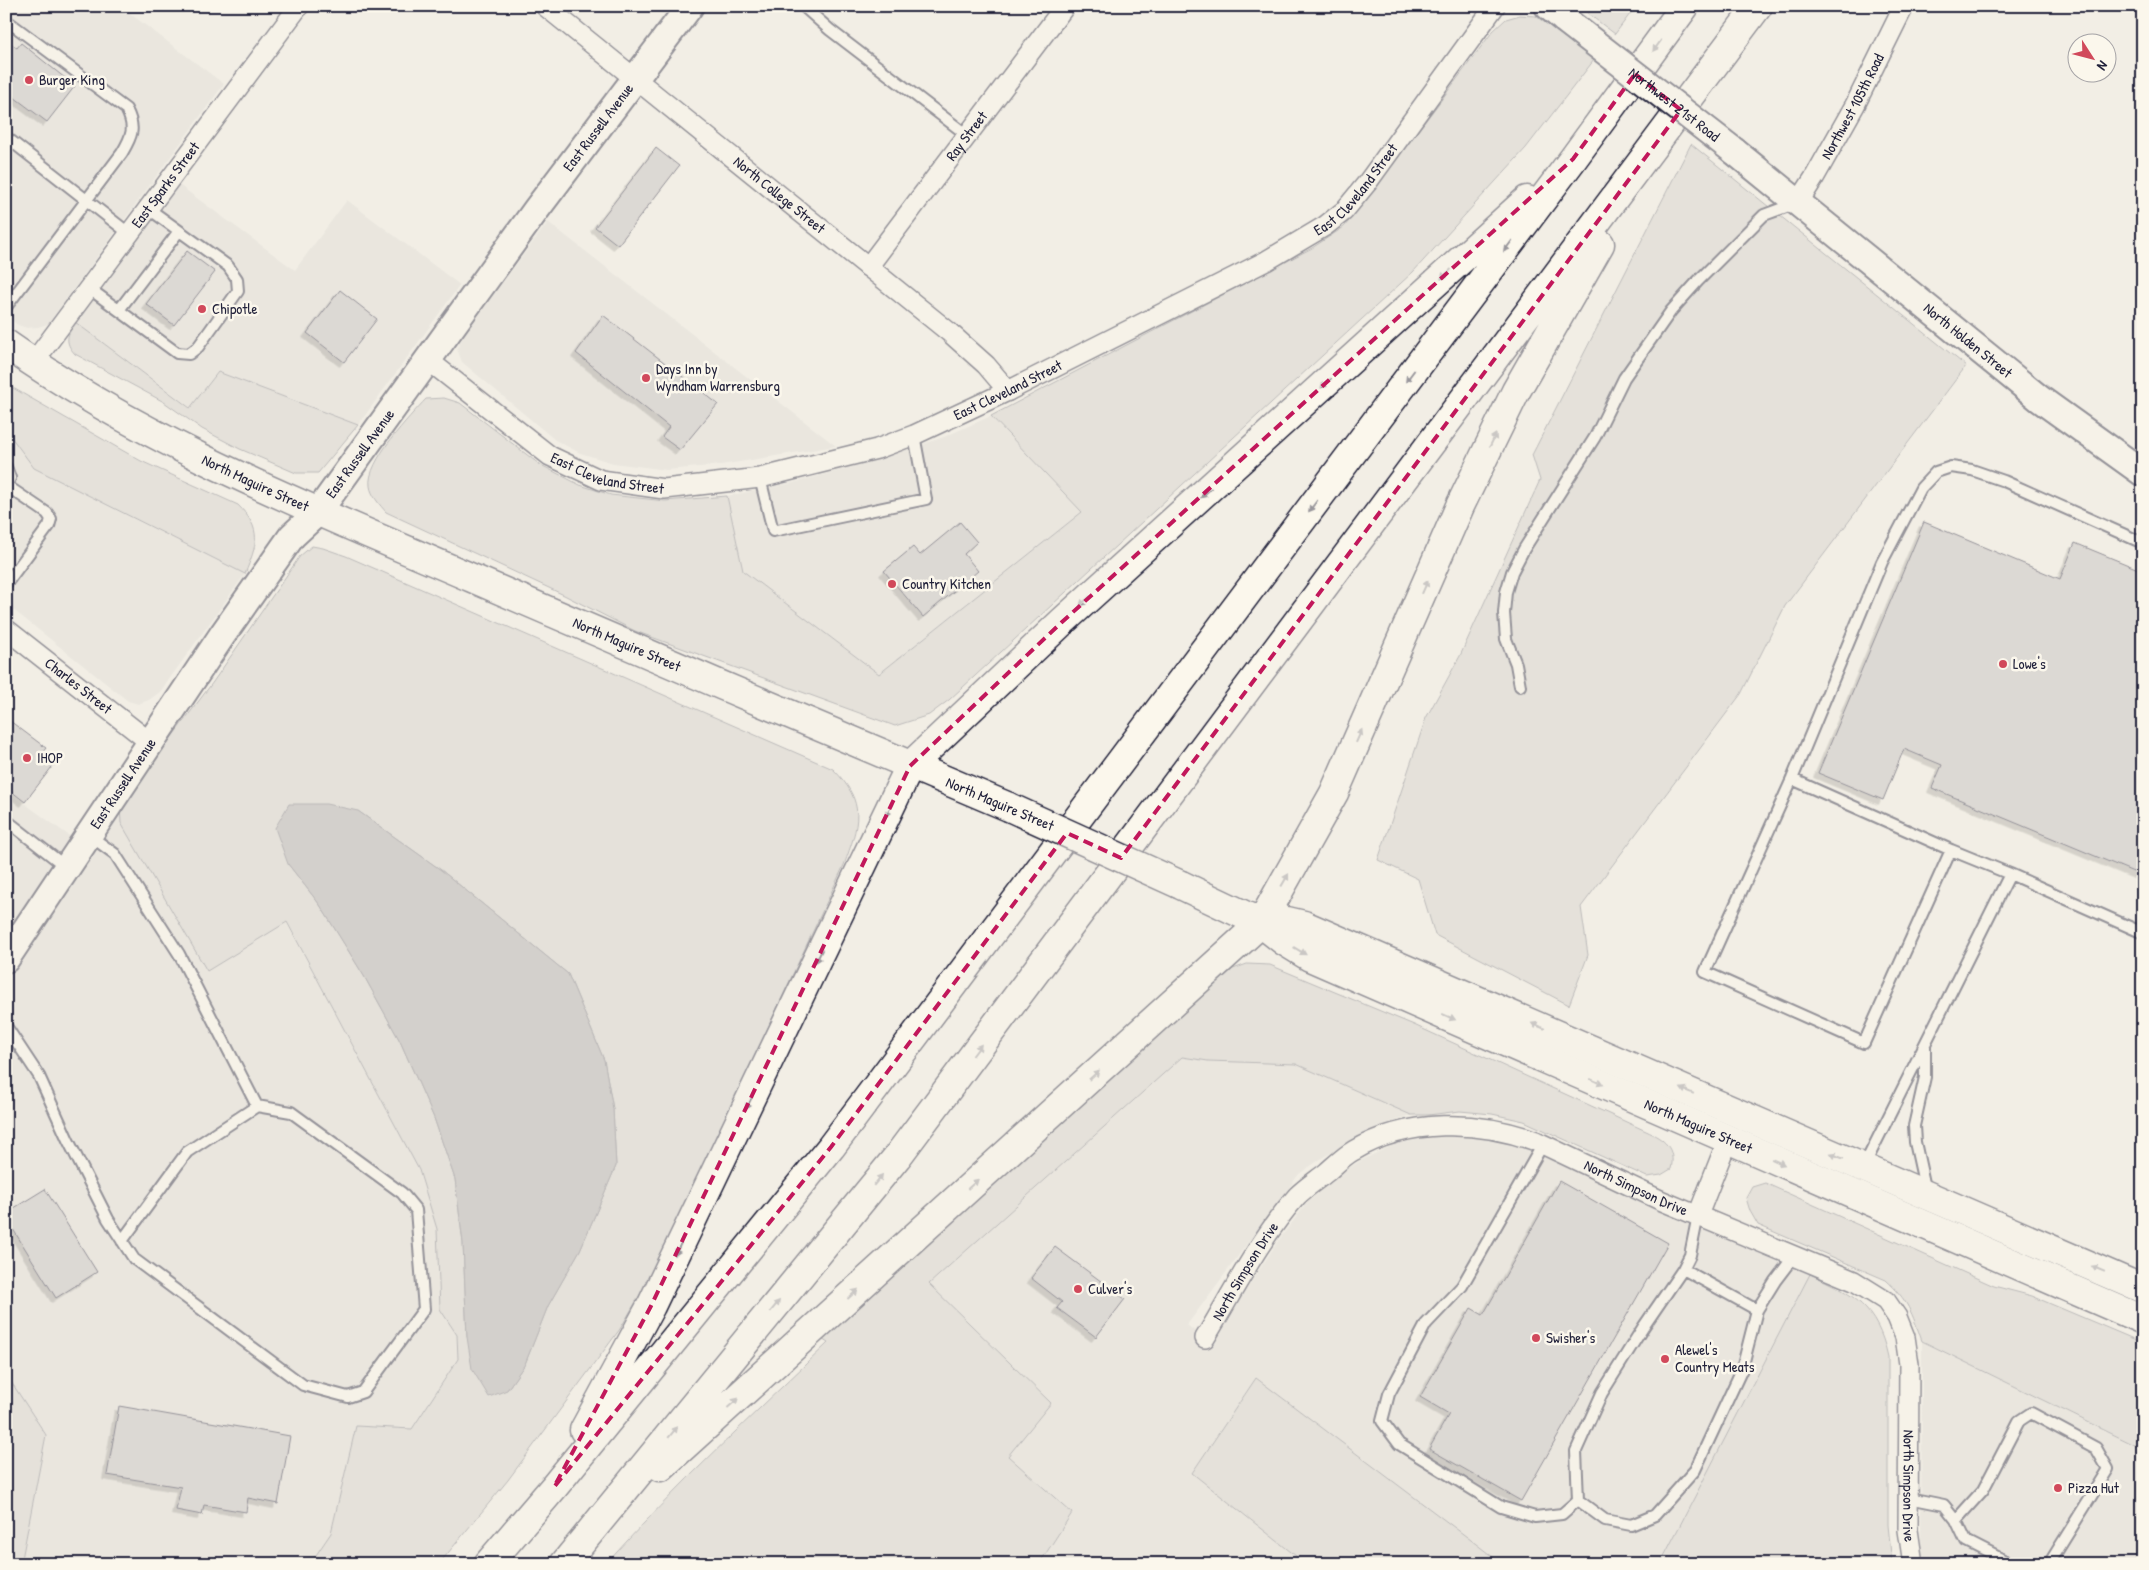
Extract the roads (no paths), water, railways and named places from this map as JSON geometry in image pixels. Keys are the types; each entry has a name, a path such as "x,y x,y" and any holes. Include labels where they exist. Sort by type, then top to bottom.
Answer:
{"main road":[{"path":"488,1564 554,1487 831,1148 1573,159 1685,6"},
{"path":"564,1564 897,1157 1659,141 1758,6"},
{"path":"593,1530 1261,923 1334,793 1460,506 1516,391 1659,141"},
{"path":"554,1487 651,1306 910,766 1062,622 1573,159"},
{"name":"North Maguire Street","path":"6,344 33,363 142,428 198,457 318,512 1009,807 1261,923 1284,941 1310,957 2143,1320"},
{"name":"North Maguire Street","path":"1261,923 1287,920 1304,925 2143,1288"}],"street":[{"name":"East Sparks Street","path":"33,363 150,210 299,6"},
{"name":"North College Street","path":"545,6 956,339 986,365 1008,391"},
{"name":"East Russell Avenue","path":"6,959 223,634 292,536 318,512 536,210 690,6"},
{"name":"East Cleveland Street","path":"428,360 550,456 601,480 664,489 760,478 877,449 914,435 1008,391 1266,261 1325,226 1344,211 1367,183 1495,6"},
{"name":"Northwest 105th Road","path":"1798,203 1855,105 1904,6"},
{"name":"Ray Street","path":"868,267 968,135 1056,9"},
{"name":"Northwest 21st Road","path":"1557,13 1798,203"},
{"name":"North Holden Street","path":"1798,203 2040,399 2143,473"},
{"name":"Charles Street","path":"6,629 150,744"},
{"name":"North Simpson Drive","path":"1205,1338 1249,1264 1280,1217 1299,1194 1353,1151 1419,1126 1450,1125 1515,1133 1543,1144 1660,1200 1854,1281 1886,1301 1897,1317 1905,1338 1909,1364 1908,1530 1913,1564"},
{"path":"1698,1215 1728,1139"}],"lane":[{"path":"803,6 830,30 968,135"},
{"path":"6,20 126,109 133,122 130,139 122,153 6,307"},
{"path":"6,137 131,234"},
{"path":"1520,686 1516,664 1506,639 1504,613 1506,592 1512,572 1524,549 1595,437 1624,378 1671,311 1764,215 1798,203"},
{"path":"90,289 177,353 189,354 198,347 238,291 237,279 228,266 150,210"},
{"path":"119,310 179,231"},
{"path":"760,478 773,531 926,500 914,435"},
{"path":"6,467 10,478 7,486 47,513 51,519 49,526 6,584"},
{"path":"1951,850 1864,1043 1706,972 1792,779 1882,562 1921,488 1936,472 1951,467 1972,470 2004,481 2143,543"},
{"path":"1792,779 2143,933"},
{"path":"6,820 67,868"},
{"path":"89,835 115,854 179,954 258,1106"},
{"path":"1863,1167 2010,874"},
{"path":"6,1026 39,1076 68,1140 108,1218 134,1259 303,1385 348,1397 363,1392 424,1309 416,1210 402,1193 291,1112 258,1106 187,1152 122,1240"},
{"path":"1924,1045 1925,1077 1914,1126 1914,1142 1926,1194"},
{"path":"1543,1144 1462,1286 1426,1324 1389,1394 1382,1420 1399,1444 1501,1507 1535,1517 1562,1514 1578,1500"},
{"path":"1578,1500 1576,1451 1602,1393 1644,1326 1684,1269 1690,1255 1698,1215"},
{"path":"1578,1500 1605,1520 1631,1525 1655,1515 1694,1470 1742,1369 1757,1310 1775,1281 1794,1256"},
{"path":"1684,1269 1757,1310"},
{"path":"1956,1520 1983,1490 2019,1421 2031,1413 2096,1448 2108,1469 2049,1564"},
{"path":"1909,1498 1944,1505 1956,1520 1966,1541 2011,1564"}],"place":[{"name":"Burger King","path":"29,80"},
{"name":"Chipotle","path":"202,309"},
{"name":"Days Inn by Wyndham Warrensburg","path":"646,378"},
{"name":"Country Kitchen","path":"892,584"},
{"name":"Lowe's","path":"2003,664"},
{"name":"IHOP","path":"27,758"},
{"name":"Culver's","path":"1078,1289"},
{"name":"Swisher's","path":"1536,1338"},
{"name":"Alewel's Country Meats","path":"1665,1359"},
{"name":"Pizza Hut","path":"2058,1488"}]}
